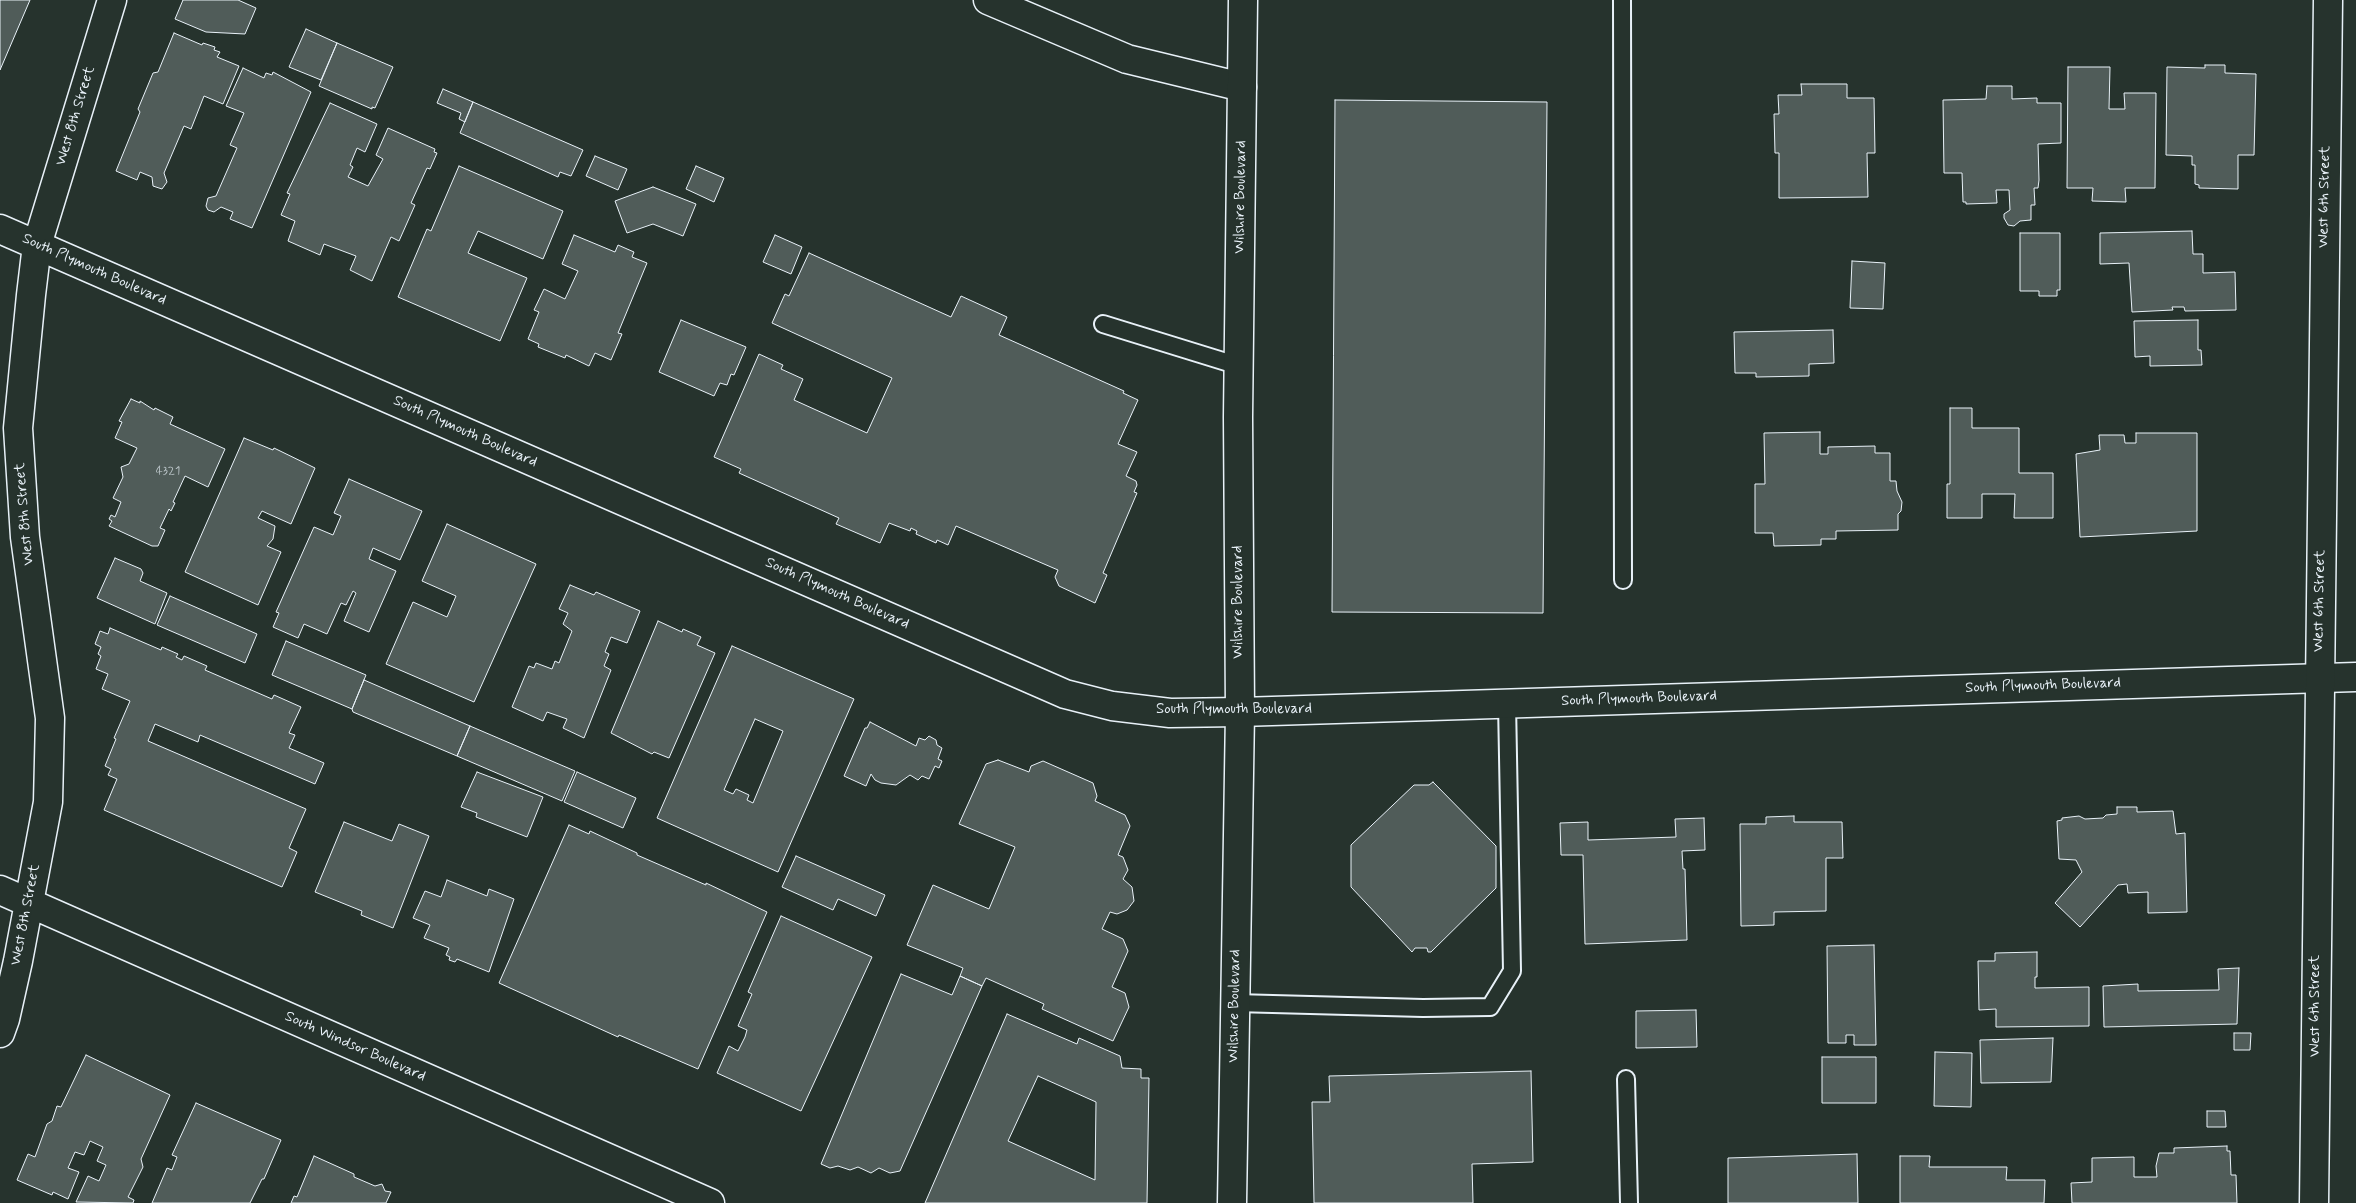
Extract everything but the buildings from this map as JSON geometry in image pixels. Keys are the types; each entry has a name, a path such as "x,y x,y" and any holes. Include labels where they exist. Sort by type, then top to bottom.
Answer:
{"street":[{"name":"West 8th Street","path":"0,1033 5,1019 48,802 50,718 24,537 18,428 37,245 112,0"},
{"path":"988,0 1127,60 1242,87"},
{"name":"Wilshire Boulevard","path":"1232,1203 1240,712 1239,366 1243,0"},
{"name":"West 6th Street","path":"2314,1203 2328,0"},
{"name":"South Plymouth Boulevard","path":"0,229 1065,694 1112,706 1170,713 1240,712 2356,677"},
{"name":"South Windsor Boulevard","path":"0,890 710,1203"}],"lane":[{"path":"1622,0 1623,580"},
{"path":"1103,324 1239,366"},
{"path":"1235,1003 1424,1008 1490,1007 1512,971 1507,703"},
{"path":"1626,1079 1629,1203"}]}
